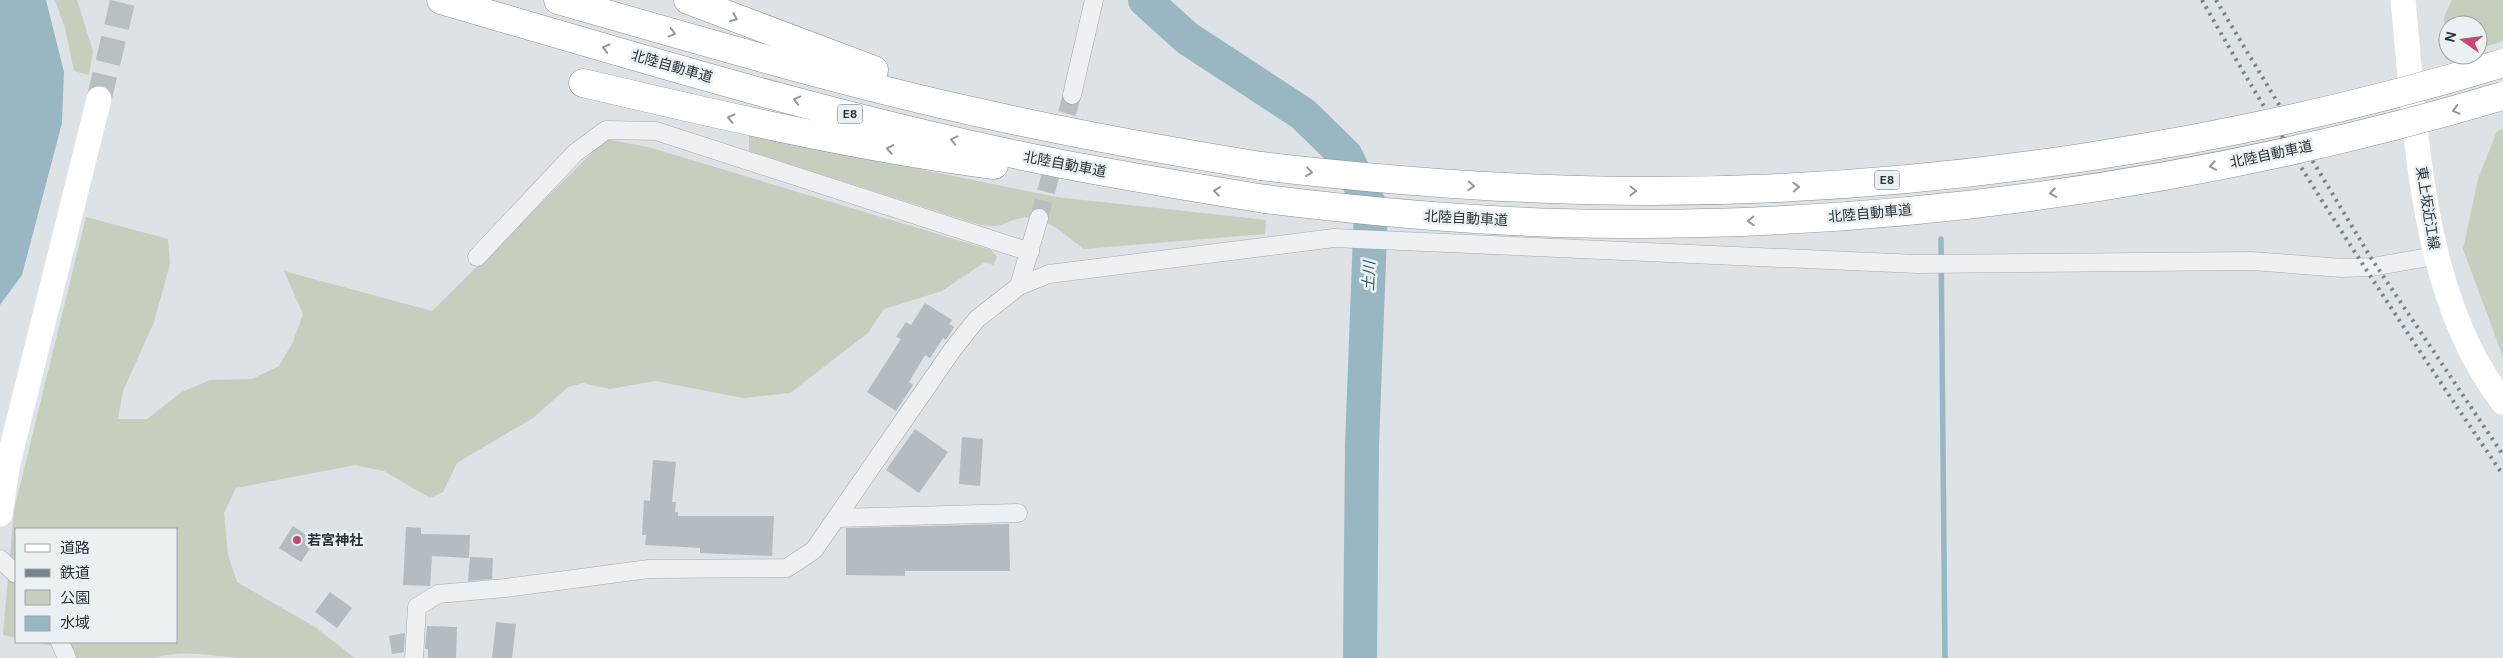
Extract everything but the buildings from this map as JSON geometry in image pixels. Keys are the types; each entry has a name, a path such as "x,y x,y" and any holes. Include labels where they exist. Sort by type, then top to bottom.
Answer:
{"highway":[{"name":"北陸自動車道","path":"441,0 737,85 881,123 1042,160 1265,199 1362,210 1460,218 1560,223 1747,222 1849,216 2037,195 2172,174 2255,158 2354,136 2503,96"},
{"name":"E8","path":"558,0 877,88 1042,126 1181,153 1261,166 1367,179 1558,190 1746,190 1944,175 2147,146 2354,104 2503,63"},
{"path":"688,0 795,42 883,73 1013,111 1181,153"},
{"path":"583,83 770,127 888,149 1011,167 1182,185"}],"street":[{"path":"1072,96 1094,0"},
{"name":"東上坂近江線","path":"2403,0 2415,126 2435,256 2464,340 2503,402"},
{"path":"0,514 8,463 99,99"},
{"path":"477,257 575,153 606,130 656,131 1030,252"},
{"path":"1019,286 1039,218"},
{"path":"414,658 417,606 438,594 505,588 649,569 787,568 814,550 953,349 977,319 1019,286 1049,274 1334,238 1917,264 2252,261 2342,268 2372,267 2435,256"},
{"path":"837,518 1018,513"},
{"path":"0,559 15,573"},
{"path":"60,643 66,658"}],"green space":[{"path":"55,0 77,0 93,51 89,75 74,71 65,28"},
{"path":"2452,0 2503,0 2503,41 2488,46 2488,15 2445,15"},
{"path":"2503,129 2503,357 2463,249 2478,179 2497,131"},
{"path":"749,134 1056,197 1266,220 1265,234 1084,249 1063,233 1039,219 1022,218 994,226 980,225 749,151"},
{"path":"606,139 648,147 991,250 997,257 993,265 985,262 942,291 884,309 868,333 790,393 743,398 655,381 610,389 583,383 568,387 533,418 457,463 443,492 430,498 384,471 355,465 236,488 224,513 228,555 237,582 315,627 355,658 239,658 176,654 155,658 72,658 64,648 40,643 178,643 178,528 15,528 15,638 3,635 14,510 86,217 168,239 170,264 154,322 123,391 118,419 147,419 182,392 210,380 252,379 279,366 293,342 303,314 284,271 432,311"}],"water":[{"path":"0,0 46,0 64,72 62,123 22,275 0,305"}],"waterway":[{"name":"土川","path":"1145,0 1187,38 1303,114 1346,156 1371,208 1362,445 1360,658"},
{"path":"1941,239 1945,658"}],"tunnel":[{"path":"99,99 123,0"},
{"path":"1039,218 1072,95"}],"railway":[{"path":"2202,0 2273,122 2310,181 2386,300 2503,475"},
{"path":"2216,0 2371,258 2503,455"}],"place":[{"name":"若宮神社","path":"297,540"}]}
